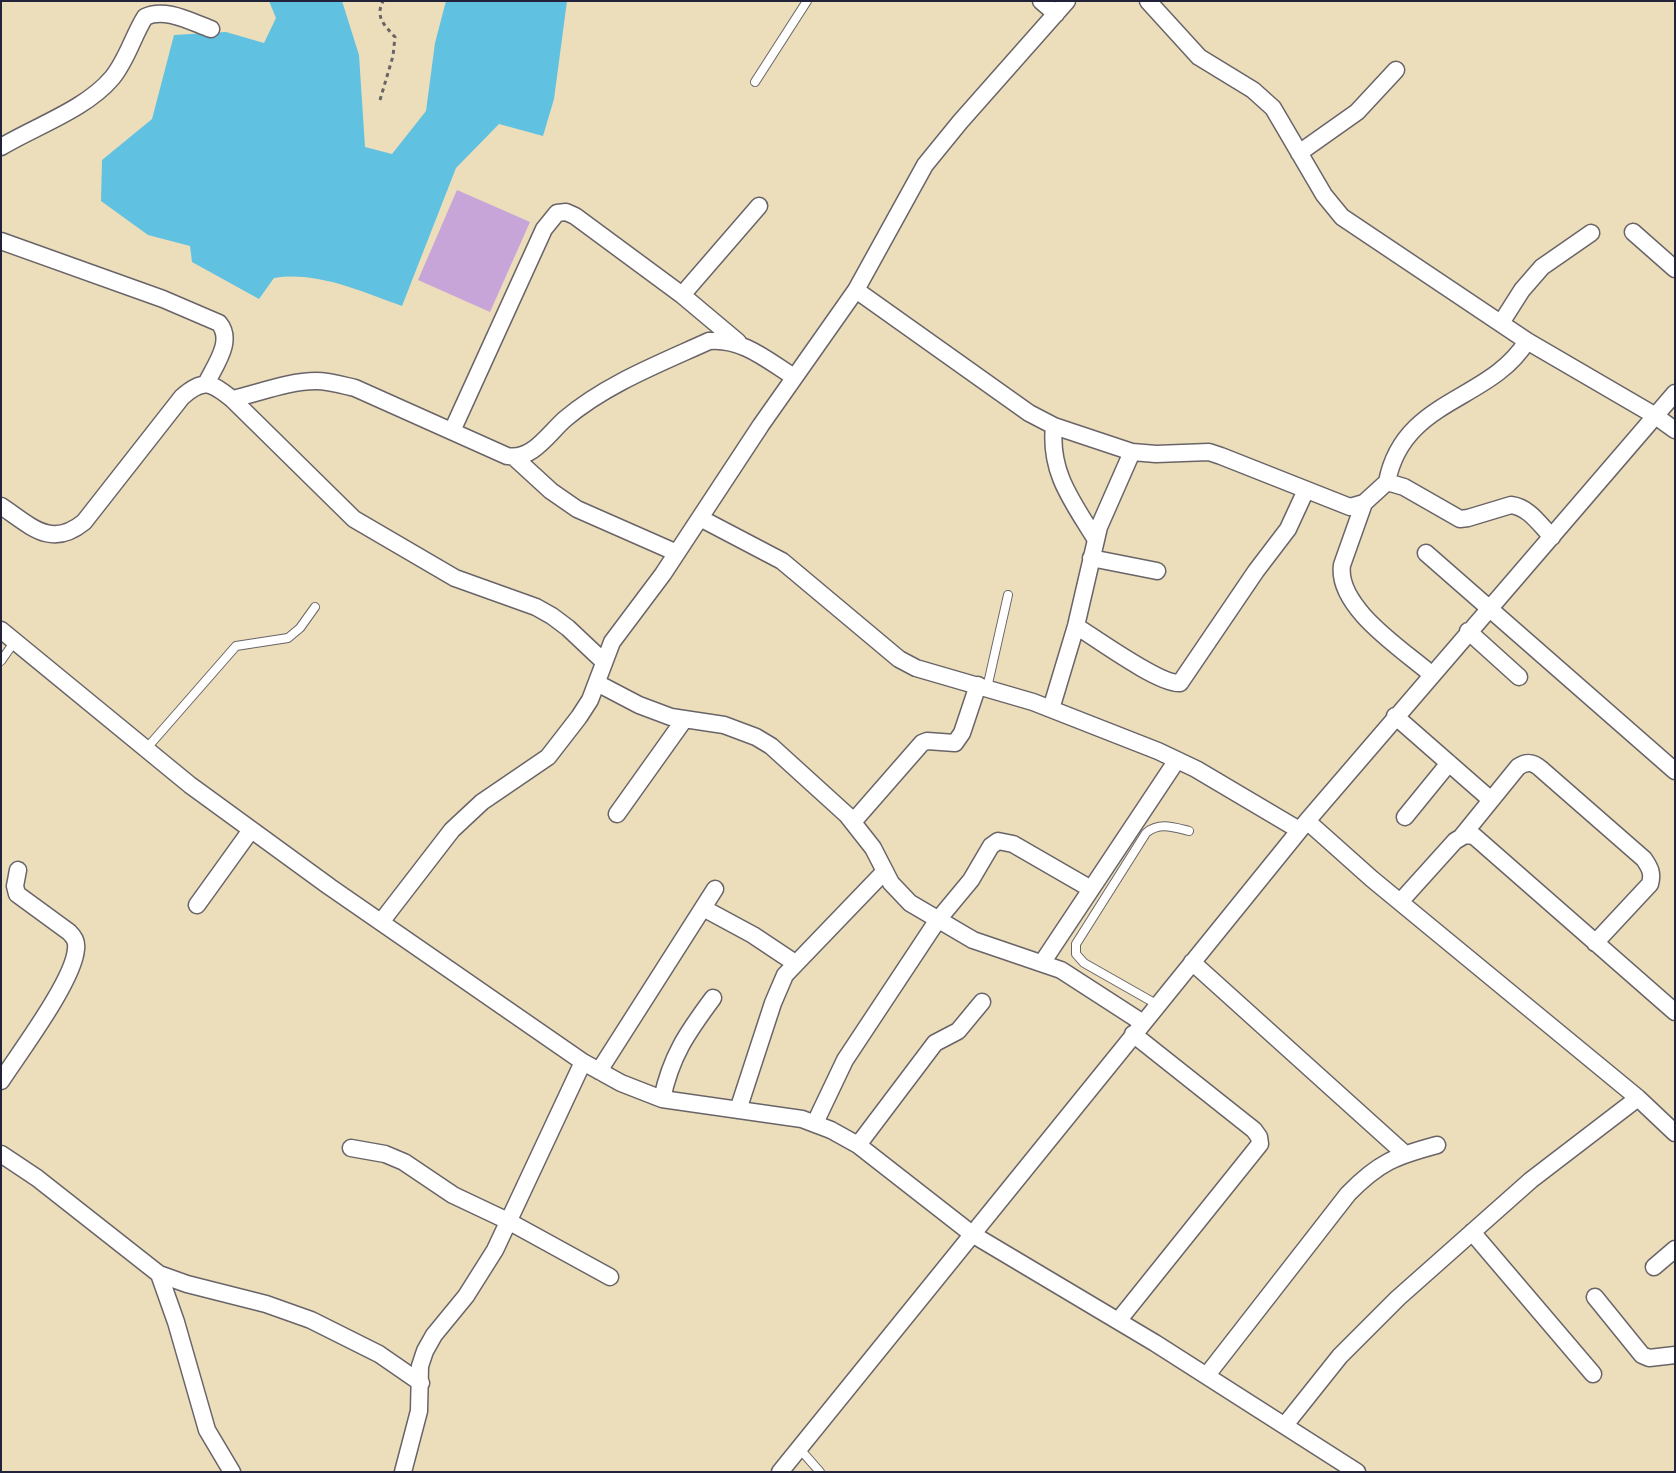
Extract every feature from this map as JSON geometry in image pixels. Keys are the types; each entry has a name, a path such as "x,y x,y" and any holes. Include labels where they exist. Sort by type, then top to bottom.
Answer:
{"street":[{"path":"1041,1 1056,14"},
{"path":"382,922 452,830 467,814 536,766 553,750 579,717 597,683 603,661 620,630 677,554 794,377 856,290 925,165 960,122 1068,1"},
{"path":"1148,1 1199,57 1264,99 1273,108 1324,196 1342,217 1527,341 1654,415 1675,430"},
{"path":"1,146 89,99 103,88 121,64 145,17 153,13 163,13 211,29"},
{"path":"1299,153 1357,112 1396,70"},
{"path":"682,295 759,206"},
{"path":"452,431 544,229 557,212 566,212 574,216 682,295 739,343 794,377"},
{"path":"1633,232 1675,269"},
{"path":"1501,323 1522,290 1542,267 1592,233"},
{"path":"1,241 163,299 219,323 225,330 226,340 206,384"},
{"path":"856,290 1029,414 1054,426 1132,452 1145,454 1209,452 1350,507 1364,504"},
{"path":"515,458 535,448 566,418 628,379 709,341 724,340 739,343"},
{"path":"1431,674 1366,618 1352,601 1340,575 1342,565 1364,504 1387,482 1395,454 1421,423 1456,396 1501,370 1520,352 1527,341"},
{"path":"232,399 316,381 355,388 515,458 551,491 576,509 677,554"},
{"path":"1,506 44,533 59,536 72,532 84,522 182,397 194,386 206,384 219,388 232,399 354,519 455,578 516,600 552,616 573,632 603,661"},
{"path":"780,1472 1303,826 1431,674 1552,537 1654,415 1675,393"},
{"path":"1054,426 1053,454 1058,474 1096,540"},
{"path":"1051,709 1076,626 1096,540 1132,452"},
{"path":"1387,482 1404,486 1460,519 1512,505 1518,506 1526,510 1552,537"},
{"path":"1076,626 1158,677 1173,684 1180,683 1256,570 1288,529 1306,490"},
{"path":"700,518 782,561 899,659 916,668 1051,709 1177,760 1303,826 1400,902 1638,1098 1675,1133"},
{"path":"1426,553 1675,771"},
{"path":"1091,558 1157,571"},
{"path":"1,630 190,785 250,830 583,1062 621,1083 662,1099 782,1116 815,1123 858,1145 972,1234 1207,1375 1357,1472"},
{"path":"1468,631 1519,677"},
{"path":"597,683 639,705 684,720 724,725 756,737 771,746 853,822 873,848 892,883 910,903 937,921 973,940 1061,970 1084,984 1254,1130 1259,1137 1260,1144 1118,1321"},
{"path":"853,822 922,743 927,741 955,743 962,733 983,687"},
{"path":"1395,716 1491,800"},
{"path":"617,814 684,720"},
{"path":"1042,963 1177,760"},
{"path":"1405,817 1449,763"},
{"path":"1400,902 1462,836 1518,767 1525,763 1533,763 1644,859 1651,869 1650,884 1594,943"},
{"path":"197,905 250,830"},
{"path":"1462,836 1474,836 1482,842 1594,943 1675,1012"},
{"path":"815,1123 845,1060 937,921 970,880 991,846 998,842 1013,844 1091,889"},
{"path":"1,1081 65,981 76,950 76,939 69,932 17,894 15,886 18,870"},
{"path":"738,1110 778,987 795,963 885,871"},
{"path":"599,1071 716,889"},
{"path":"703,908 753,935 795,963"},
{"path":"1192,962 1405,1154"},
{"path":"662,1099 668,1071 675,1056 689,1030 713,998"},
{"path":"858,1145 935,1043 958,1031 982,1002"},
{"path":"403,1472 419,1411 420,1366 425,1351 434,1335 481,1274 583,1062"},
{"path":"1285,1424 1340,1356 1398,1298 1531,1180 1638,1098"},
{"path":"1207,1375 1348,1194 1373,1169 1405,1154 1437,1145"},
{"path":"351,1148 385,1154 404,1162 453,1195 508,1221 610,1277"},
{"path":"1,1154 44,1183 159,1274 187,1284 266,1304 311,1320 379,1354 421,1383"},
{"path":"1472,1232 1593,1374"},
{"path":"1654,1267 1675,1248"},
{"path":"159,1274 176,1322 207,1430 232,1472"},
{"path":"1595,1297 1642,1355 1649,1358 1675,1355"}],"lane":[{"path":"755,82 807,1"},
{"path":"983,687 1008,595"},
{"path":"146,749 236,646 288,638 300,628 315,607"},
{"path":"1,661 16,641"},
{"path":"1158,1005 1084,963 1076,954 1076,944 1146,833 1152,827 1160,826 1189,831"},
{"path":"799,1448 820,1472"}],"path":[{"path":"380,100 396,46 395,37 383,25 379,17 379,9 383,1"}],"water":[{"path":"269,1 342,1 359,55 365,147 392,154 426,111 435,43 446,1 567,1 554,99 543,136 499,124 456,168 402,306 340,284 307,277 274,278 259,299 192,262 190,246 148,235 101,201 102,160 152,119 174,35 226,32 264,43 276,18"}],"building":[{"path":"457,190 530,222 490,312 418,280"}]}
